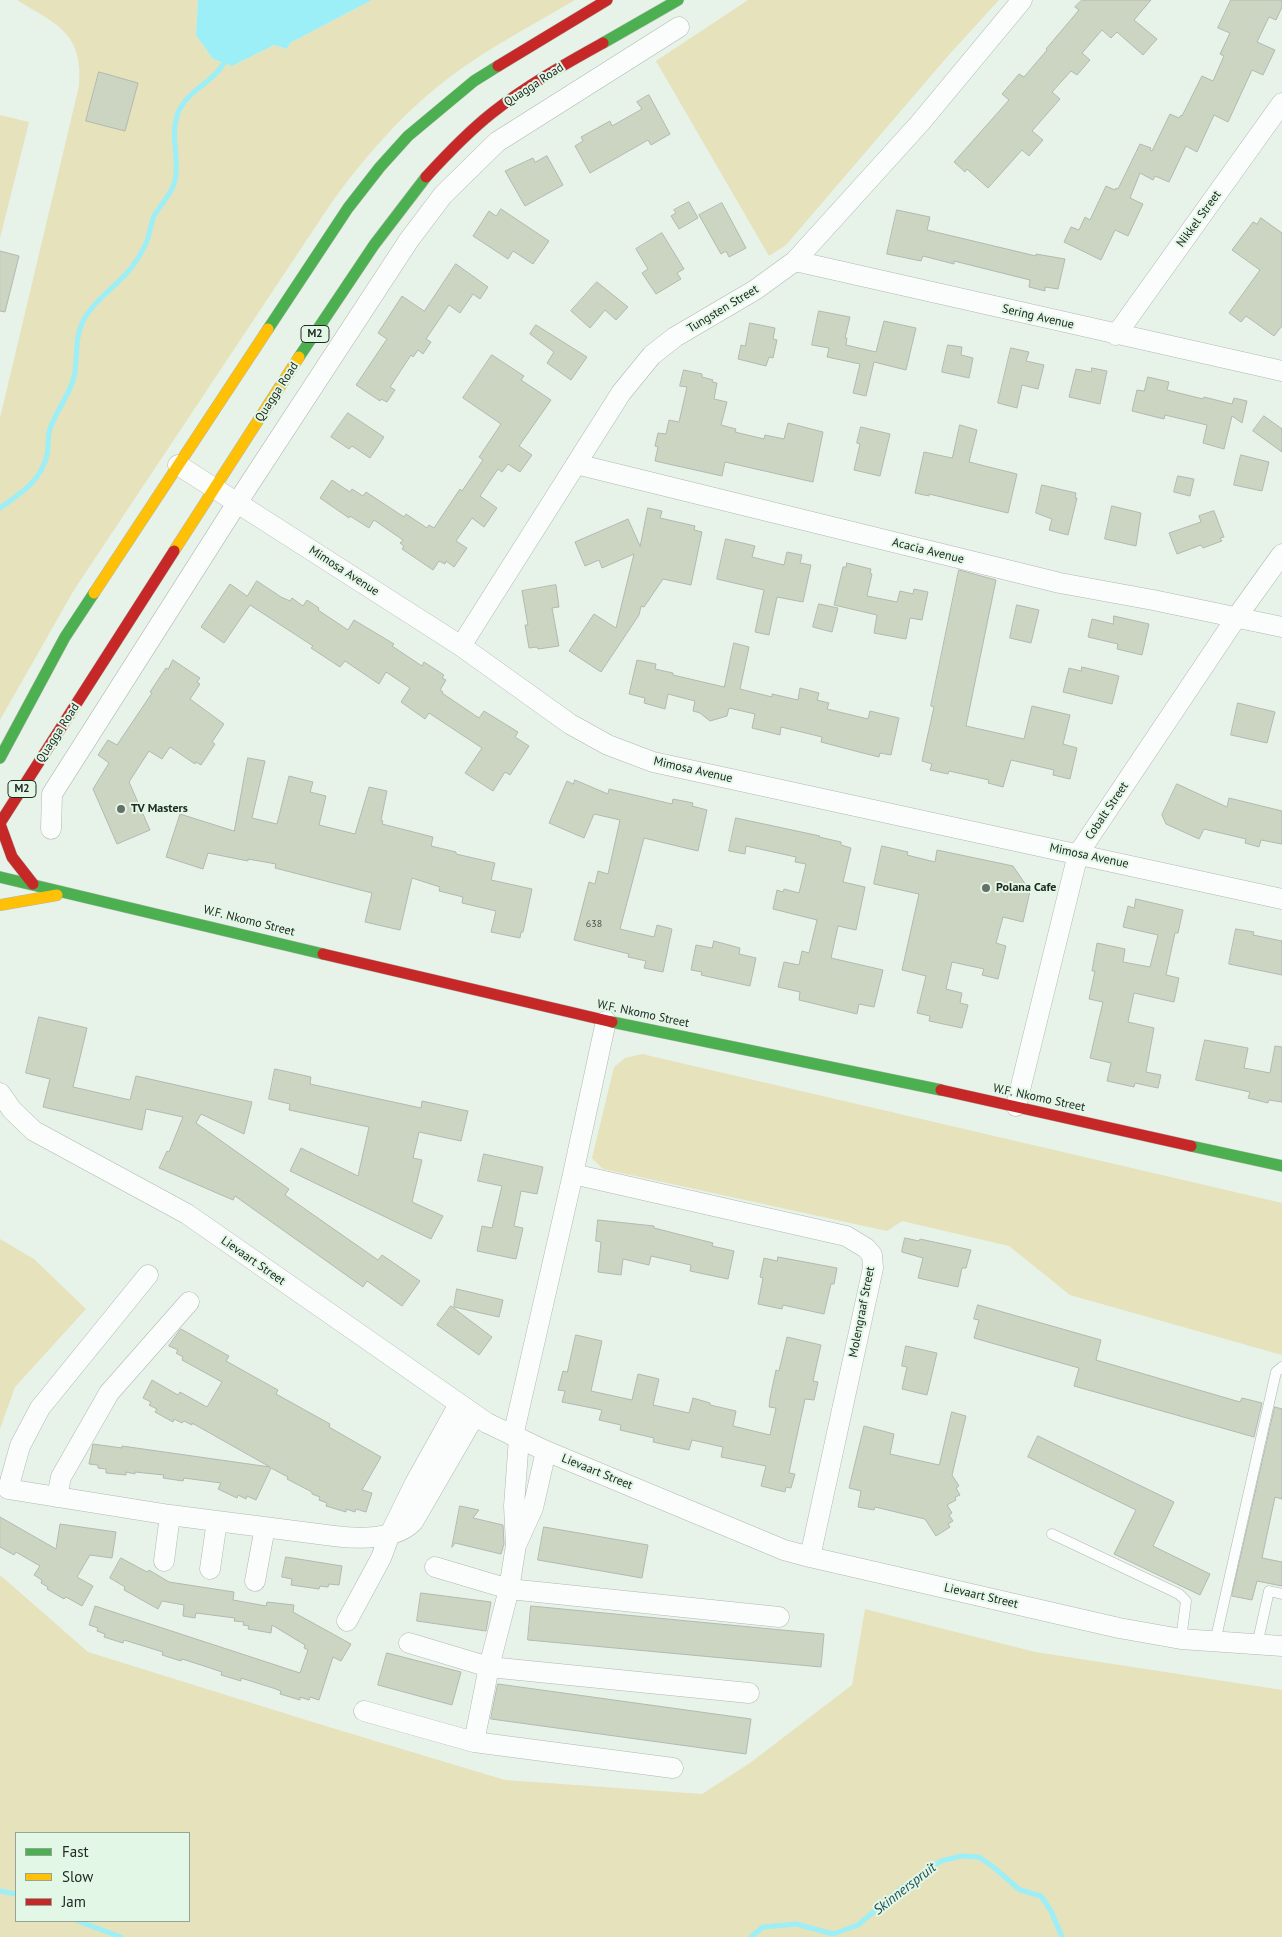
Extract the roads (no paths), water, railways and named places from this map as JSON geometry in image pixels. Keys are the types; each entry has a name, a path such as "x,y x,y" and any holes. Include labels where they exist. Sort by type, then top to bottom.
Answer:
{"main road":[{"path":"0,758 66,637 348,208 380,167 402,142 474,81 607,0"},
{"name":"Quagga Road","path":"0,823 382,230 441,159 489,116 547,75 678,0"},
{"path":"0,823 9,854 17,868 33,884"},
{"name":"W.F. Nkomo Street","path":"0,877 606,1021 1016,1106 1282,1166"},
{"path":"0,905 70,893"}],"street":[{"name":"Tungsten Street","path":"461,646 622,393 652,355 676,337 755,290 795,261 920,123 1022,0"},
{"path":"51,829 52,794 237,502 409,240 443,195 497,142 679,27"},
{"name":"Nikkel Street","path":"1116,334 1282,103"},
{"name":"Sering Avenue","path":"795,261 1282,371"},
{"name":"Acacia Avenue","path":"576,464 1060,583 1282,627"},
{"name":"Mimosa Avenue","path":"178,465 461,646 570,724 608,745 653,762 1282,899"},
{"name":"Cobalt Street","path":"1016,1106 1078,854 1236,618 1282,554"},
{"path":"474,1742 489,1668 509,1589 516,1545 514,1506 516,1437 606,1021"},
{"name":"Lievaart Street","path":"0,1093 12,1110 34,1131 187,1214 467,1410 546,1451 784,1550 810,1557 1119,1628 1181,1639 1282,1646"},
{"name":"Molengraaf Street","path":"573,1174 846,1236 866,1248 872,1256 873,1268 810,1557"},
{"path":"148,1276 40,1408 20,1446 8,1489 170,1515 346,1538 390,1534 400,1531 413,1522 467,1410"},
{"path":"57,1497 61,1477 109,1393 189,1302"},
{"path":"516,1545 534,1508 546,1451"},
{"path":"164,1561 170,1515"},
{"path":"210,1569 217,1521"},
{"path":"255,1581 265,1527"},
{"path":"347,1621 380,1558 390,1534"},
{"path":"435,1567 509,1589 779,1617"},
{"path":"409,1643 489,1668 750,1692"},
{"path":"364,1711 474,1742 673,1768"}],"lane":[{"path":"1215,1642 1276,1372 1282,1367"},
{"path":"1052,1534 1179,1594 1186,1601 1181,1639"},
{"path":"1257,1645 1269,1592 1282,1594"}],"water":[{"path":"198,0 372,0 290,43 287,49 274,45 232,66 213,59 196,35"}],"waterway":[{"path":"0,508 29,486 40,472 48,452 50,429 74,377 78,335 83,321 93,306 131,268 143,250 154,216 174,184 176,175 175,131 178,113 187,98 213,76 224,63"},
{"name":"Skinnerspruit","path":"751,1937 763,1927 796,1924 833,1934 858,1925 904,1886 941,1861 961,1856 979,1857 1020,1890 1041,1896 1051,1911 1062,1937"},
{"name":"Skinnerspruit","path":"0,1891 15,1894"},
{"name":"Skinnerspruit","path":"81,1922 121,1937"}],"place":[{"name":"TV Masters","path":"121,809"},
{"name":"Polana Cafe","path":"986,888"}]}
